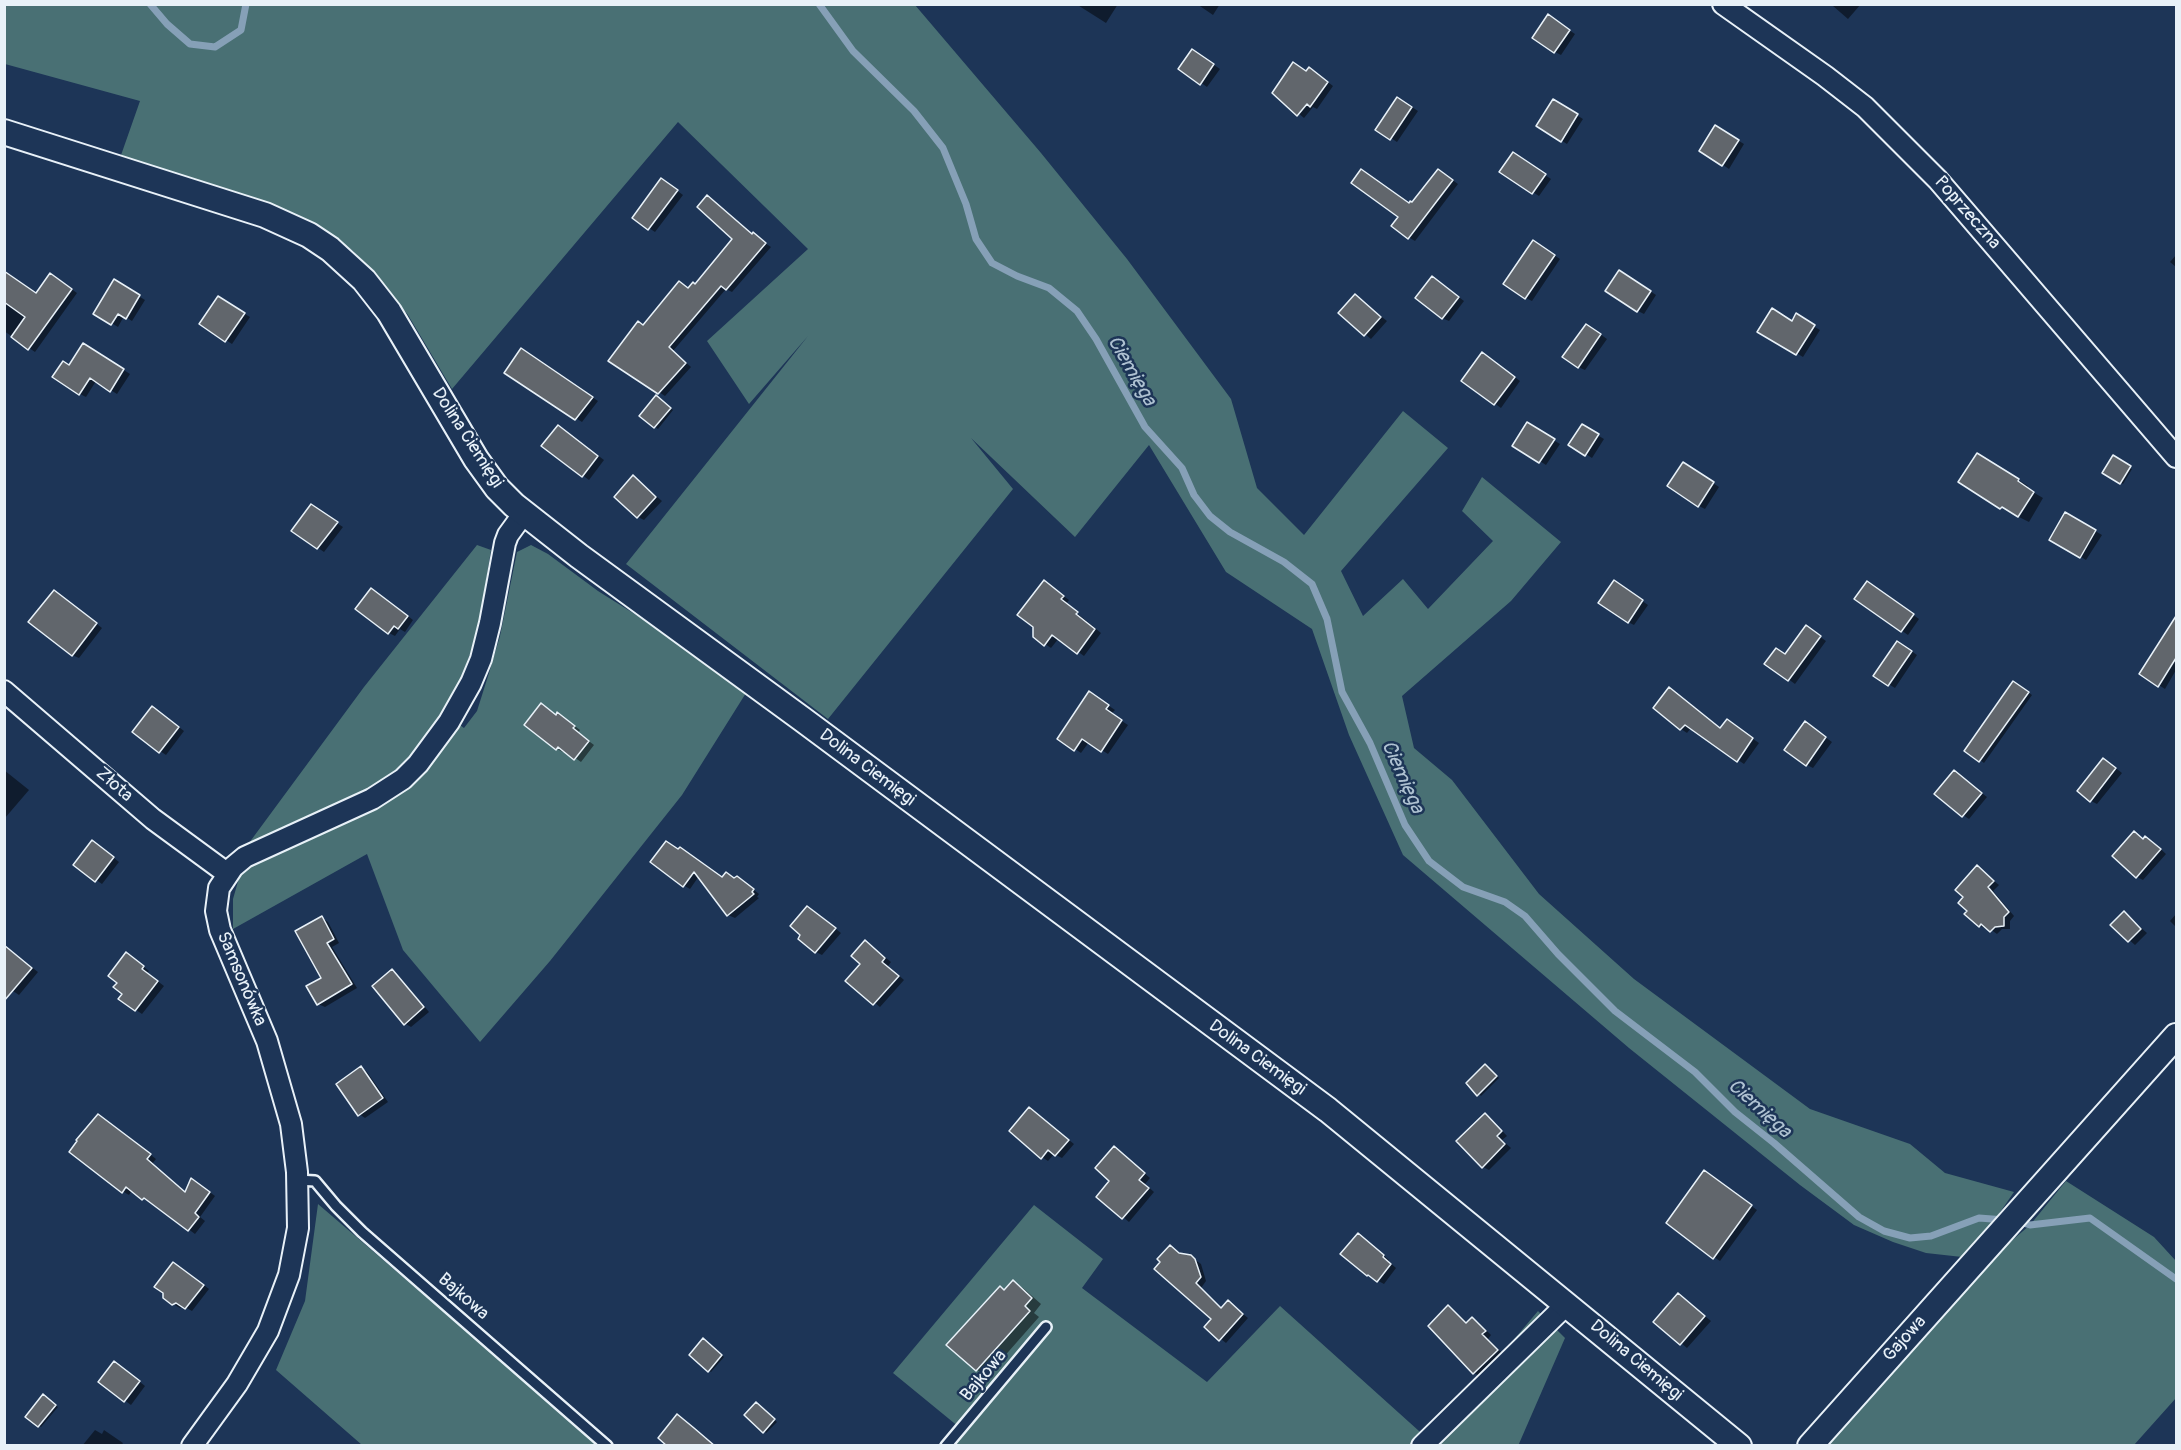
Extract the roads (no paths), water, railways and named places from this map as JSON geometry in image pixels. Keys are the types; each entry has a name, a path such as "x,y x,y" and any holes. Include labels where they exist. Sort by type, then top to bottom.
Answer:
{"street":[{"name":"Poprzeczna","path":"1723,4 1865,107 1938,180 2176,457"},
{"name":"Dolina Ciemięgi","path":"4,132 265,215 301,231 330,249 364,280 389,312 483,470 497,488 524,513 1328,1110 1739,1446"},
{"name":"Samsonówka","path":"192,1446 245,1372 275,1316 289,1275 299,1218 291,1124 273,1058 225,945 217,920 216,902 219,888 239,861 254,851 372,799 403,778 418,764 449,722 471,683 481,659 490,623 505,543 524,513"},
{"name":"Złota","path":"4,691 153,819 228,874"},
{"name":"Gajowa","path":"1810,1446 2176,1036"},
{"path":"1422,1446 1567,1304"}],"lane":[{"name":"Bajkowa","path":"297,1180 315,1181 353,1224 607,1446"},
{"name":"Bajkowa","path":"946,1446 1046,1328"}],"waterway":[{"name":"Ciemięga","path":"150,4 167,24 190,44 215,47 241,30 246,4"},
{"name":"Ciemięga","path":"819,4 853,51 914,111 943,148 966,204 976,239 992,263 1017,276 1049,288 1077,311 1096,339 1145,427 1182,468 1194,495 1210,516 1230,532 1284,562 1312,584 1327,619 1342,692 1370,743 1405,825 1429,861 1463,887 1505,902 1525,916 1558,954 1615,1011 1695,1072 1735,1112 1859,1217 1884,1231 1910,1238 1931,1236 1979,1218 2005,1220"},
{"name":"Ciemięga","path":"2016,1221 2030,1225 2090,1218 2176,1279"}]}
